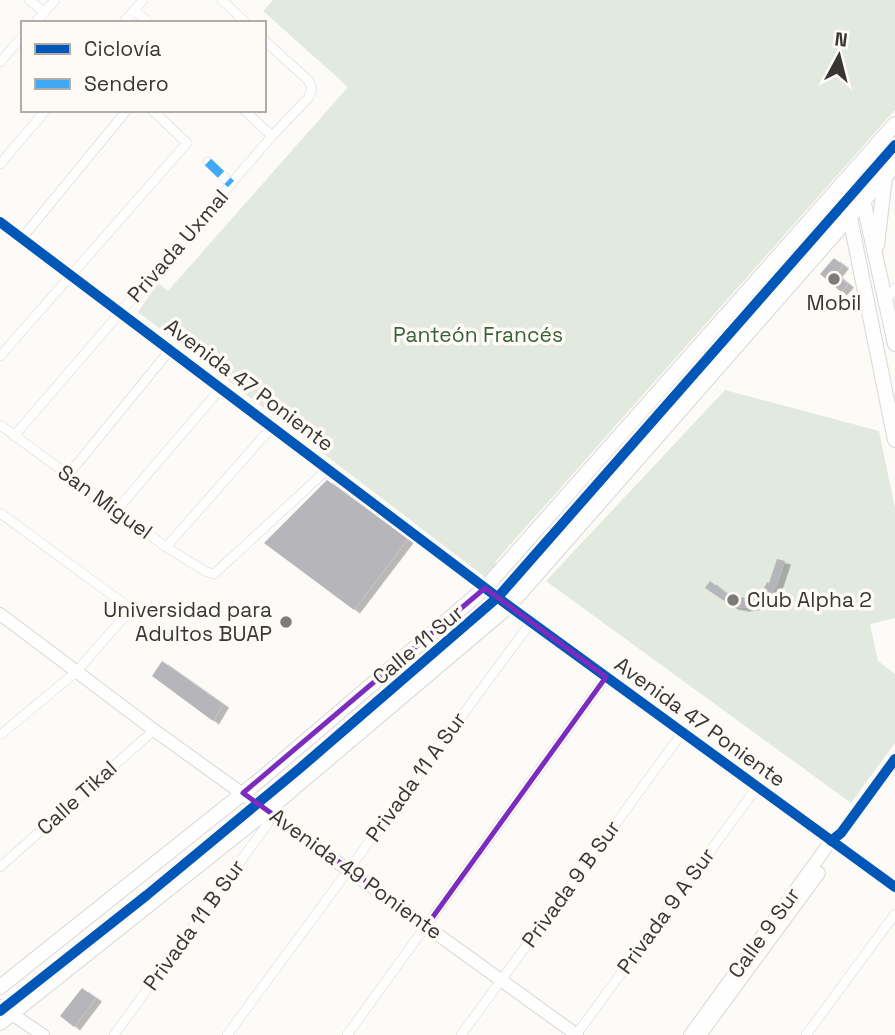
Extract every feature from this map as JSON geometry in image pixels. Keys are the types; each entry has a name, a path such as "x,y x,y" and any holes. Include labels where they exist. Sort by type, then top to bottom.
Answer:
{"main road":[{"name":"Calle 11 Sur","path":"0,987 243,793 481,585 895,124"},
{"name":"Calle 11 Sur","path":"4,1014 54,982 237,835 271,813 509,606 895,165"},
{"path":"856,167 894,339"},
{"path":"876,257 885,177"},
{"path":"843,183 895,440"},
{"name":"Avenida 49 Poniente","path":"1,617 576,1035"},
{"name":"Calle 9 Sur","path":"700,1035 895,759"},
{"name":"Calle 9 Sur","path":"690,1035 837,840"},
{"path":"4,1014 43,1035"}],"street":[{"path":"29,0 44,12"},
{"path":"37,21 55,0"},
{"path":"124,21 143,0"},
{"path":"222,0 244,21"},
{"path":"134,10 147,21"},
{"path":"0,62 21,38"},
{"name":"Privada Uxmal","path":"14,436 272,136 309,97 312,88 309,81 266,42"},
{"path":"0,164 44,112"},
{"path":"22,238 125,112"},
{"path":"0,356 187,143 154,112"},
{"path":"246,112 272,136"},
{"path":"208,162 231,184"},
{"name":"Avenida 47 Poniente","path":"0,222 509,606 757,787 837,840 895,887"},
{"path":"885,301 895,288"},
{"path":"68,475 170,350"},
{"path":"116,511 221,388"},
{"name":"San Miguel","path":"0,425 166,547 214,574 329,468"},
{"path":"166,547 272,427"},
{"path":"0,513 123,603 127,609 124,617 76,672 0,734"},
{"name":"Privada 11 A Sur","path":"227,1035 531,622"},
{"path":"347,1035 606,677"},
{"name":"Calle Tikal","path":"0,867 154,730"},
{"name":"Privada 9 B Sur","path":"461,1035 682,733"},
{"name":"Privada 9 A Sur","path":"576,1035 757,787"},
{"name":"Privada 11 B Sur","path":"114,1035 251,846 271,813"},
{"path":"237,835 251,846"},
{"path":"806,1035 895,914"}],"highlighted area":[{"path":"485,588 606,677 427,925 243,793"}],"green space":[{"name":"Panteón Francés","path":"273,0 895,0 895,110 495,562 499,567 485,577 138,312 158,283 168,291 348,87 263,11"},
{"name":"Club Alpha 2","path":"725,390 879,431 895,508 895,618 870,624 878,661 895,674 895,743 851,803 546,581"}],"building":[{"name":"Mobil","path":"834,258 843,265 836,274 848,284 841,292 820,274"},
{"path":"602,471 609,477 547,548 540,543"},
{"path":"327,480 408,539 354,610 264,543"},
{"path":"777,559 785,561 777,585 761,605 743,608 732,606 705,588 710,581 729,596 750,598 762,593 767,582 769,583"},
{"path":"162,661 223,704 213,721 152,676"},
{"path":"124,906 127,910 53,969 52,967"},
{"path":"82,988 96,998 74,1027 60,1016"}],"marked path":[{"path":"208,162 231,184"}],"cycle path":[{"path":"0,1011 147,895 299,769 498,597 895,145"},
{"path":"0,222 509,606 895,887"},
{"path":"831,841 841,833 895,759"}],"place":[{"name":"Mobil","path":"834,279"},
{"name":"Club Alpha 2","path":"733,600"},
{"name":"Universidad para Adultos BUAP","path":"286,622"}]}
